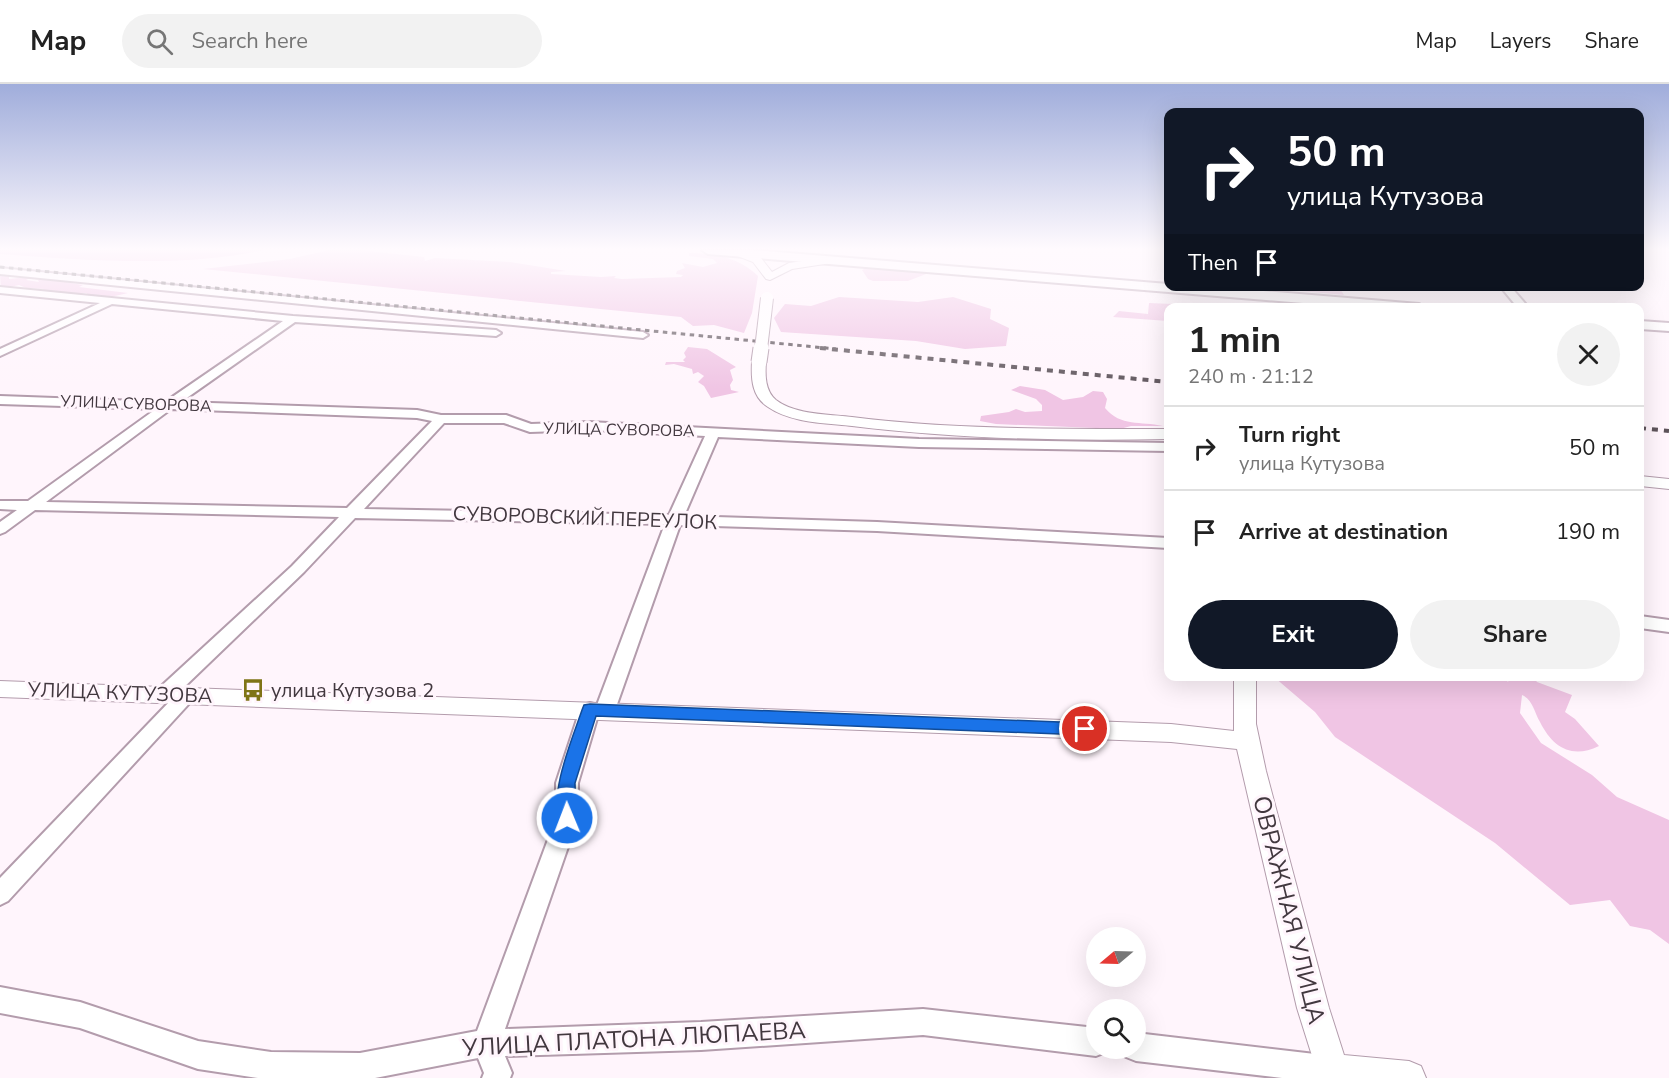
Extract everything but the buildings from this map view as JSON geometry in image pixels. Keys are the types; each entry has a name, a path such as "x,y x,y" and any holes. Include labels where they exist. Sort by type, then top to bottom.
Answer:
{"main road":[{"path":"1276,296 1357,303"},
{"path":"1644,325 1669,327"}],"street":[{"path":"64,296 296,320 505,333"},
{"path":"198,310 225,296"},
{"path":"242,296 643,335"},
{"path":"767,296 758,379 763,395 773,404 820,418 891,426 980,432 1164,434"},
{"path":"1,351 111,301"},
{"path":"0,530 169,405 296,320 360,308"},
{"path":"481,331 497,321"},
{"path":"528,335 611,342"},
{"name":"УЛИЦА СУВОРОВА","path":"0,400 417,414 441,419 506,419 530,428 589,426 919,442 1164,447"},
{"path":"0,894 175,695 441,419"},
{"path":"496,1078 498,1073 486,1043 567,818 567,783 674,521 713,432"},
{"path":"1644,481 1669,484"},
{"name":"СУВОРОВСКИЙ ПЕРЕУЛОК","path":"0,505 839,524 1009,531 1164,543"},
{"path":"1644,623 1669,626"},
{"name":"ОВРАЖНАЯ УЛИЦА","path":"1245,681 1244,724 1247,741 1273,854 1332,1074"},
{"name":"УЛИЦА КУТУЗОВА","path":"0,689 1171,733 1247,741"},
{"name":"УЛИЦА ПЛАТОНА ЛЮПАЕВА","path":"0,1000 80,1015 198,1055 271,1066 360,1067 486,1043 702,1036 923,1022 1086,1041"},
{"path":"1146,1048 1332,1074 1409,1078"}],"shaded area":[{"path":"476,296 755,296 752,313 744,333 714,325 693,326 681,317"},
{"path":"839,297 918,302 953,297 991,309 990,319 1009,328 1006,346 965,349 916,341 781,332 774,318 785,304 811,306"},
{"path":"1149,303 1164,304 1164,321 1113,317 1119,311 1148,314"},
{"path":"688,347 707,349 736,367 730,370 733,380 730,385 731,390 739,392 711,398 704,386 698,382 704,376 698,372 693,374 692,369 674,364 665,365 666,362 685,362 684,353"},
{"path":"1020,386 1045,390 1063,400 1083,397 1093,391 1103,392 1107,399 1105,408 1118,418 1124,421 1163,426 1131,426 1120,429 996,424 980,421 981,416 1016,409 1025,412 1042,411 1042,405 1036,399 1011,390"},
{"path":"1279,681 1536,681 1572,695 1565,712 1575,719 1599,746 1580,751 1564,749 1551,739 1531,703 1522,695 1520,713 1541,743 1592,775 1617,797 1669,820 1669,944 1650,930 1630,926 1610,900 1570,905 1495,843 1335,737 1315,712"}],"railway":[{"path":"300,296 836,349"},
{"path":"820,348 1164,382"},
{"path":"1644,428 1669,431"}],"place":[{"name":"улица Кутузова 2","path":"253,690"}],"route":[{"path":"567,818 567,783 590,710 1085,729"}]}
